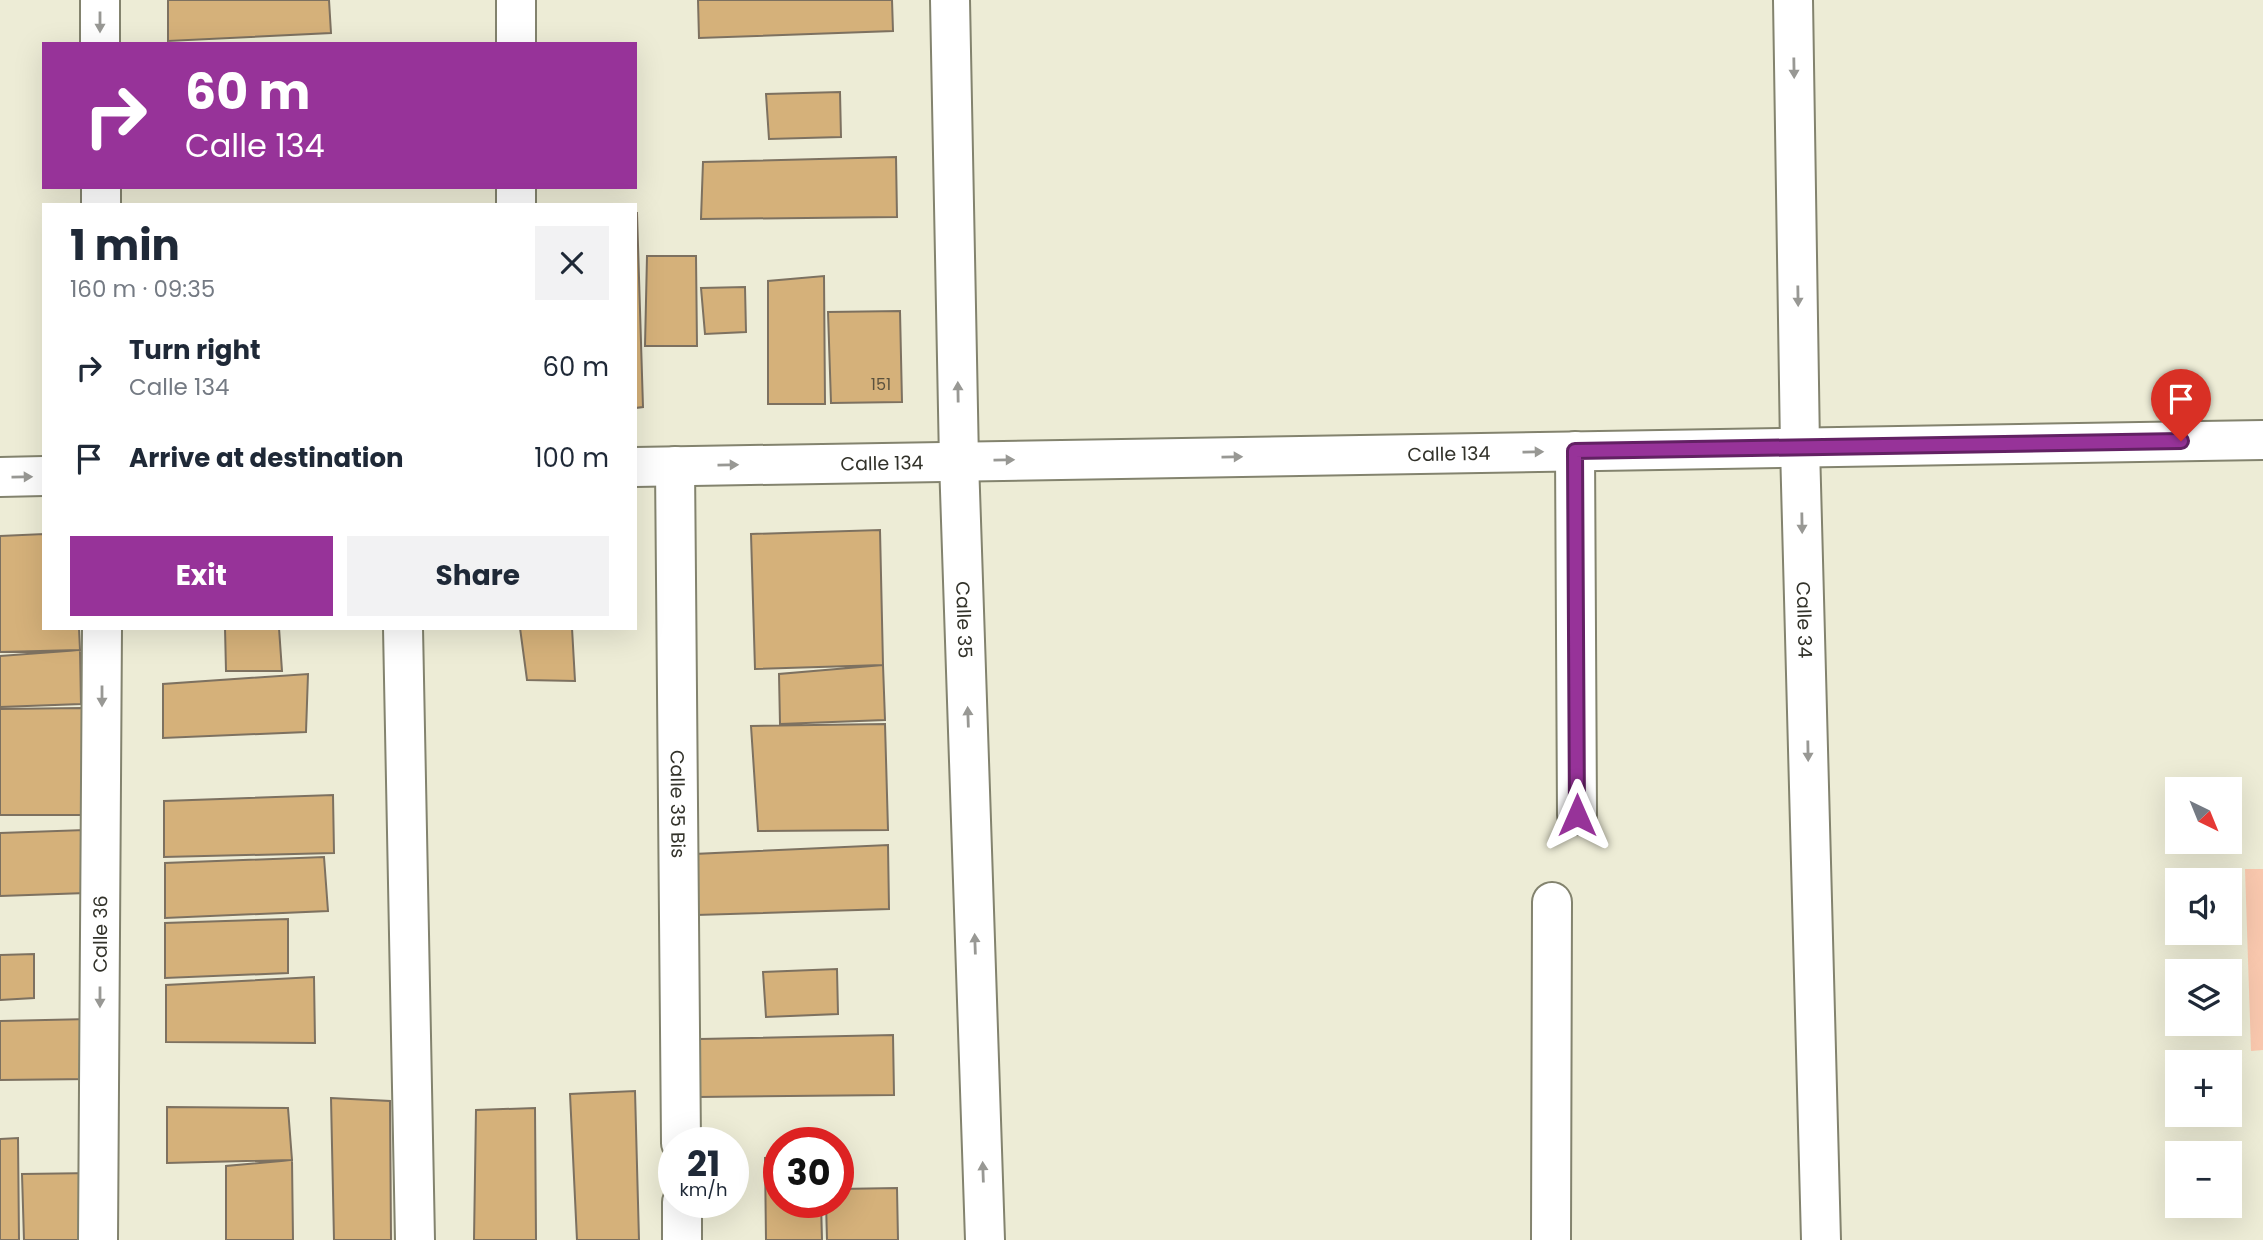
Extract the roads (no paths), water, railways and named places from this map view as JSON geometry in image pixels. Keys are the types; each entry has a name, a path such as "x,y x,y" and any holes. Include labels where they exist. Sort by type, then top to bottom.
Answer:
{"street":[{"path":"100,0 100,42"},
{"path":"516,0 516,42"},
{"name":"Calle 35","path":"950,0 959,461 985,1240"},
{"name":"Calle 34","path":"1793,0 1800,447 1821,1240"},
{"name":"Calle 134","path":"637,467 2263,440"},
{"path":"1575,451 1577,815"},
{"name":"Calle 35 Bis","path":"676,466 681,1127"},
{"path":"0,477 42,476"},
{"name":"Calle 36","path":"98,1240 102,630"},
{"path":"403,630 415,1240"},
{"path":"1551,1240 1552,902"},
{"path":"682,1218 682,1240"}]}
